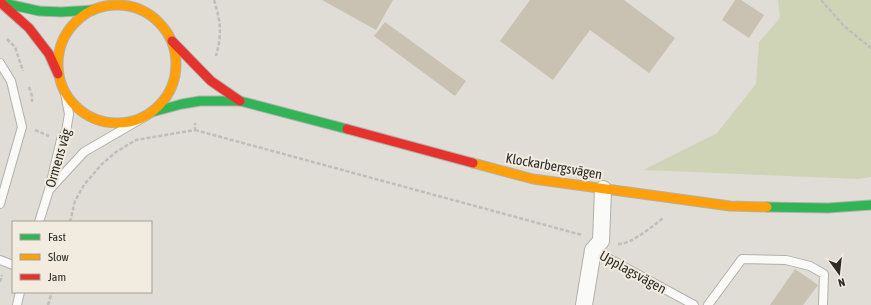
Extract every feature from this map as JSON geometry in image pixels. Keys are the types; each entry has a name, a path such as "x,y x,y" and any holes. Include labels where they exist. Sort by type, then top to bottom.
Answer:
{"main road":[{"path":"58,75 59,52 63,38 75,22 107,0"},
{"path":"0,2 39,12 95,9 112,5 132,7 152,16 163,27 170,38"},
{"path":"0,2 30,28 49,54 65,94 71,102 83,112 95,119 107,123 128,122 149,114 163,102 172,86 176,70 175,50 161,12"},
{"name":"Klockarbergsvägen","path":"170,38 211,81 240,101"},
{"name":"Klockarbergsvägen","path":"149,114 186,103 217,100 240,101 533,179 730,206 828,208 871,205"}],"street":[{"path":"584,305 593,250 601,241 604,189"}],"lane":[{"path":"0,63 11,81 22,127 0,204"},
{"name":"Ormens väg","path":"39,221 49,190 61,140 66,132 69,114 65,94"},
{"path":"49,190 84,152 149,114"},
{"name":"Upplagsvägen","path":"593,250 694,305"},
{"path":"708,305 742,259 786,260 810,266 824,274 823,305"},
{"path":"0,260 12,265"},
{"path":"17,305 20,293"}],"path":[{"path":"821,0 844,26 871,48"},
{"path":"5,36 14,47 24,75"},
{"path":"27,82 32,96 32,109"},
{"path":"33,129 61,140"},
{"path":"48,305 52,293"}],"green space":[{"path":"778,0 871,0 871,177 857,179 643,170 717,133 756,84 759,42 780,18"}],"building":[{"path":"322,0 393,0 376,30"},
{"path":"530,0 624,0 675,38 649,73 590,30 553,80 500,41"},
{"path":"735,0 741,0 764,15 749,38 722,20"},
{"path":"385,22 466,81 455,96 374,36"},
{"path":"795,269 818,285 803,305 770,305"}],"traffic: fast":[{"path":"3,3 39,11 61,12 93,10"},
{"path":"152,112 200,101 240,101 347,129"},
{"path":"767,207 828,208 871,205"}],"traffic: slow":[{"path":"117,5 140,9 159,22 172,41 176,64 172,87 159,106 140,119 117,123 94,119 75,106 62,87 58,64 62,41 75,22 94,9 117,5"},
{"path":"473,163 533,179 730,206 767,207"}],"traffic: jam":[{"path":"0,2 29,28 49,54 58,74"},
{"path":"172,41 211,81 240,101"},
{"path":"347,129 473,163"}]}
